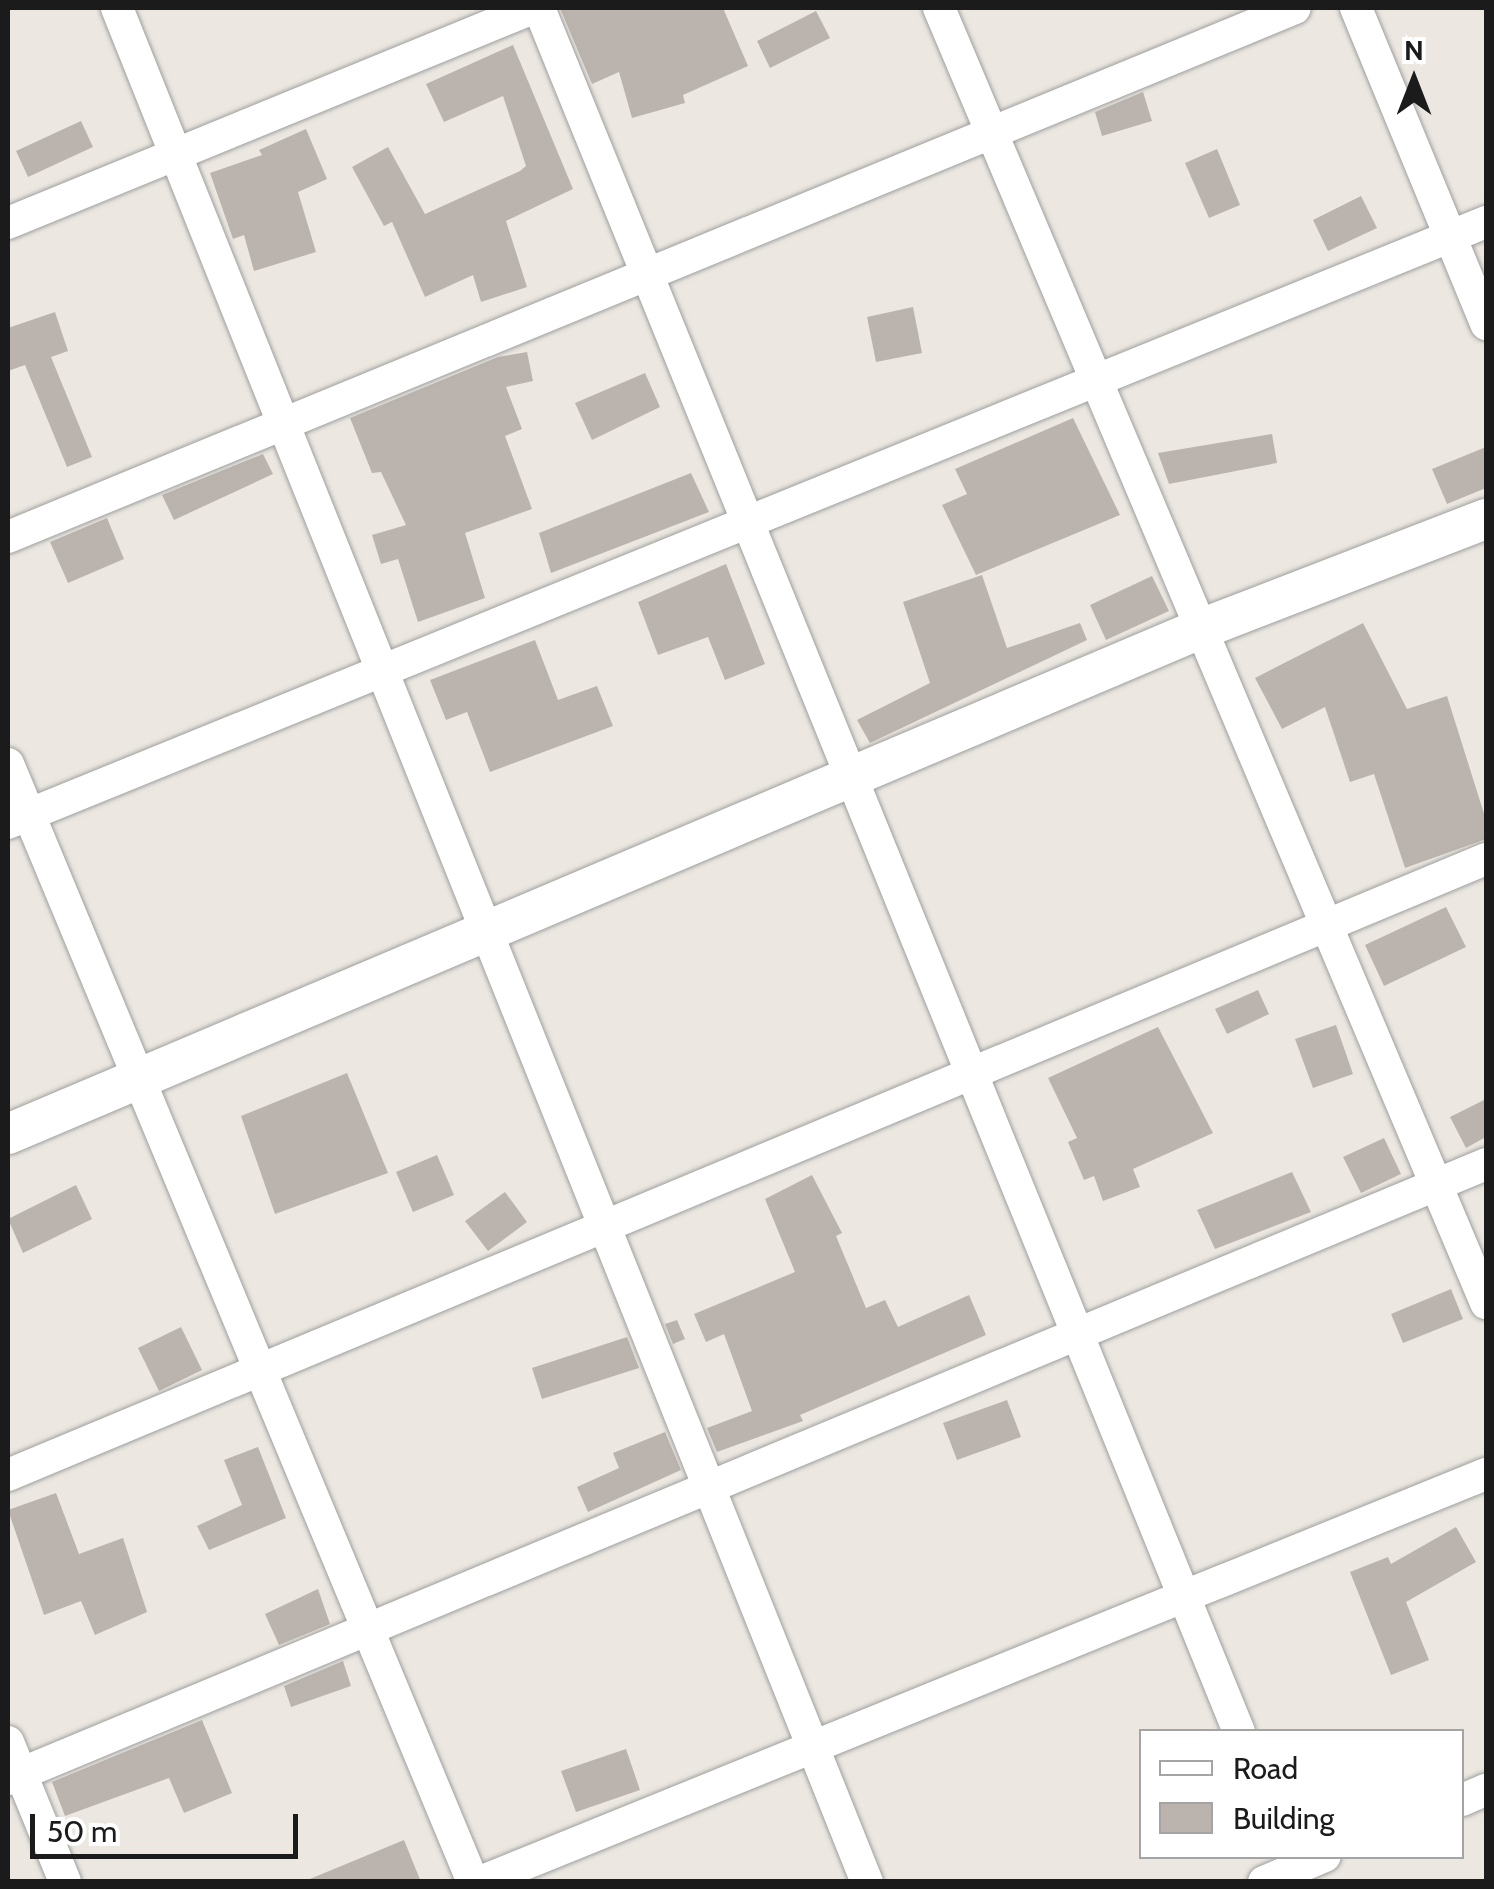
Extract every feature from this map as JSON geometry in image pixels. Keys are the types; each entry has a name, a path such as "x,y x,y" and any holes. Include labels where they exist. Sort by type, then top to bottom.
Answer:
{"street":[{"path":"118,8 867,1882"},
{"path":"8,223 536,8 1239,1729"},
{"path":"939,8 1486,1303"},
{"path":"8,537 1295,8"},
{"path":"1356,8 1486,324"},
{"path":"18,819 1486,222"},
{"path":"8,1134 1201,628 1486,519"},
{"path":"8,764 18,819 138,1078 476,1882 1486,1474"},
{"path":"8,1475 1486,860"},
{"path":"14,1776 1486,1164"},
{"path":"8,1742 14,1776 65,1882"},
{"path":"1264,1882 1302,1866"}],"building":[{"path":"560,8 723,8 748,66 683,95 685,103 632,118 619,72 592,84"},
{"path":"816,11 830,38 770,68 757,41"},
{"path":"513,45 573,189 506,221 527,287 481,302 473,275 425,297 392,222 384,226 352,167 388,147 425,214 520,171 526,166 503,96 444,122 426,84"},
{"path":"1143,92 1152,121 1102,136 1095,112"},
{"path":"81,121 93,147 28,177 16,151"},
{"path":"306,129 327,179 298,192 316,252 254,271 244,235 233,239 210,173 262,155 259,150"},
{"path":"1217,149 1240,205 1209,218 1185,163"},
{"path":"1361,196 1377,228 1328,251 1313,220"},
{"path":"913,307 922,353 876,362 867,317"},
{"path":"55,312 68,351 51,357 92,457 67,467 25,365 8,371 8,328"},
{"path":"527,352 533,381 506,387 522,429 505,436 532,509 465,533 485,598 418,622 398,559 381,564 372,535 406,525 381,472 372,473 350,418 498,357"},
{"path":"645,373 660,407 592,440 575,403"},
{"path":"1073,418 1120,515 976,575 942,505 967,494 955,469"},
{"path":"1272,434 1277,463 1169,484 1158,453"},
{"path":"1486,447 1486,488 1447,504 1432,469"},
{"path":"263,454 273,474 174,520 162,495"},
{"path":"691,473 709,512 551,573 539,533"},
{"path":"107,518 124,559 68,583 50,542"},
{"path":"726,564 765,664 725,680 708,637 658,655 638,602"},
{"path":"982,575 1007,648 1080,623 1087,640 870,743 857,720 930,683 903,602"},
{"path":"1152,576 1169,611 1106,640 1090,605"},
{"path":"1363,623 1407,709 1447,696 1486,820 1486,839 1405,868 1374,774 1350,782 1325,707 1282,729 1255,678"},
{"path":"535,640 558,700 597,686 613,726 490,772 467,712 446,720 430,680"},
{"path":"1446,907 1466,947 1384,986 1365,945"},
{"path":"1258,990 1269,1014 1227,1034 1215,1009"},
{"path":"1336,1025 1353,1074 1313,1088 1295,1039"},
{"path":"1158,1027 1213,1133 1133,1169 1140,1187 1103,1201 1094,1176 1084,1180 1068,1142 1077,1138 1048,1078"},
{"path":"347,1073 388,1173 275,1214 241,1116"},
{"path":"1486,1099 1486,1137 1466,1148 1450,1117"},
{"path":"1384,1138 1401,1174 1361,1193 1343,1157"},
{"path":"437,1155 454,1195 413,1212 396,1172"},
{"path":"1292,1172 1311,1212 1215,1249 1197,1210"},
{"path":"812,1175 842,1233 836,1236 866,1308 885,1300 898,1327 969,1295 986,1335 800,1415 803,1421 717,1452 707,1428 752,1411 724,1334 706,1342 694,1314 795,1272 765,1199"},
{"path":"76,1185 92,1219 23,1253 8,1219"},
{"path":"505,1192 527,1222 488,1251 465,1221"},
{"path":"1451,1289 1463,1319 1403,1343 1391,1314"},
{"path":"677,1320 685,1339 673,1344 665,1324"},
{"path":"181,1327 202,1370 159,1391 138,1348"},
{"path":"627,1337 639,1368 542,1399 532,1368"},
{"path":"1007,1400 1021,1437 957,1460 943,1423"},
{"path":"665,1432 681,1470 588,1512 577,1487 619,1468 613,1453"},
{"path":"258,1447 286,1518 209,1550 197,1526 242,1505 224,1460"},
{"path":"56,1493 79,1554 123,1538 147,1612 95,1635 81,1601 44,1615 8,1510"},
{"path":"1456,1527 1476,1562 1406,1602 1429,1660 1391,1675 1350,1572 1388,1557 1391,1564"},
{"path":"318,1589 330,1624 279,1645 265,1614"},
{"path":"343,1661 351,1686 291,1707 284,1686"},
{"path":"202,1720 232,1793 184,1813 169,1778 65,1816 52,1782"},
{"path":"626,1749 640,1790 576,1812 561,1771"},
{"path":"404,1840 421,1882 305,1881"}]}
